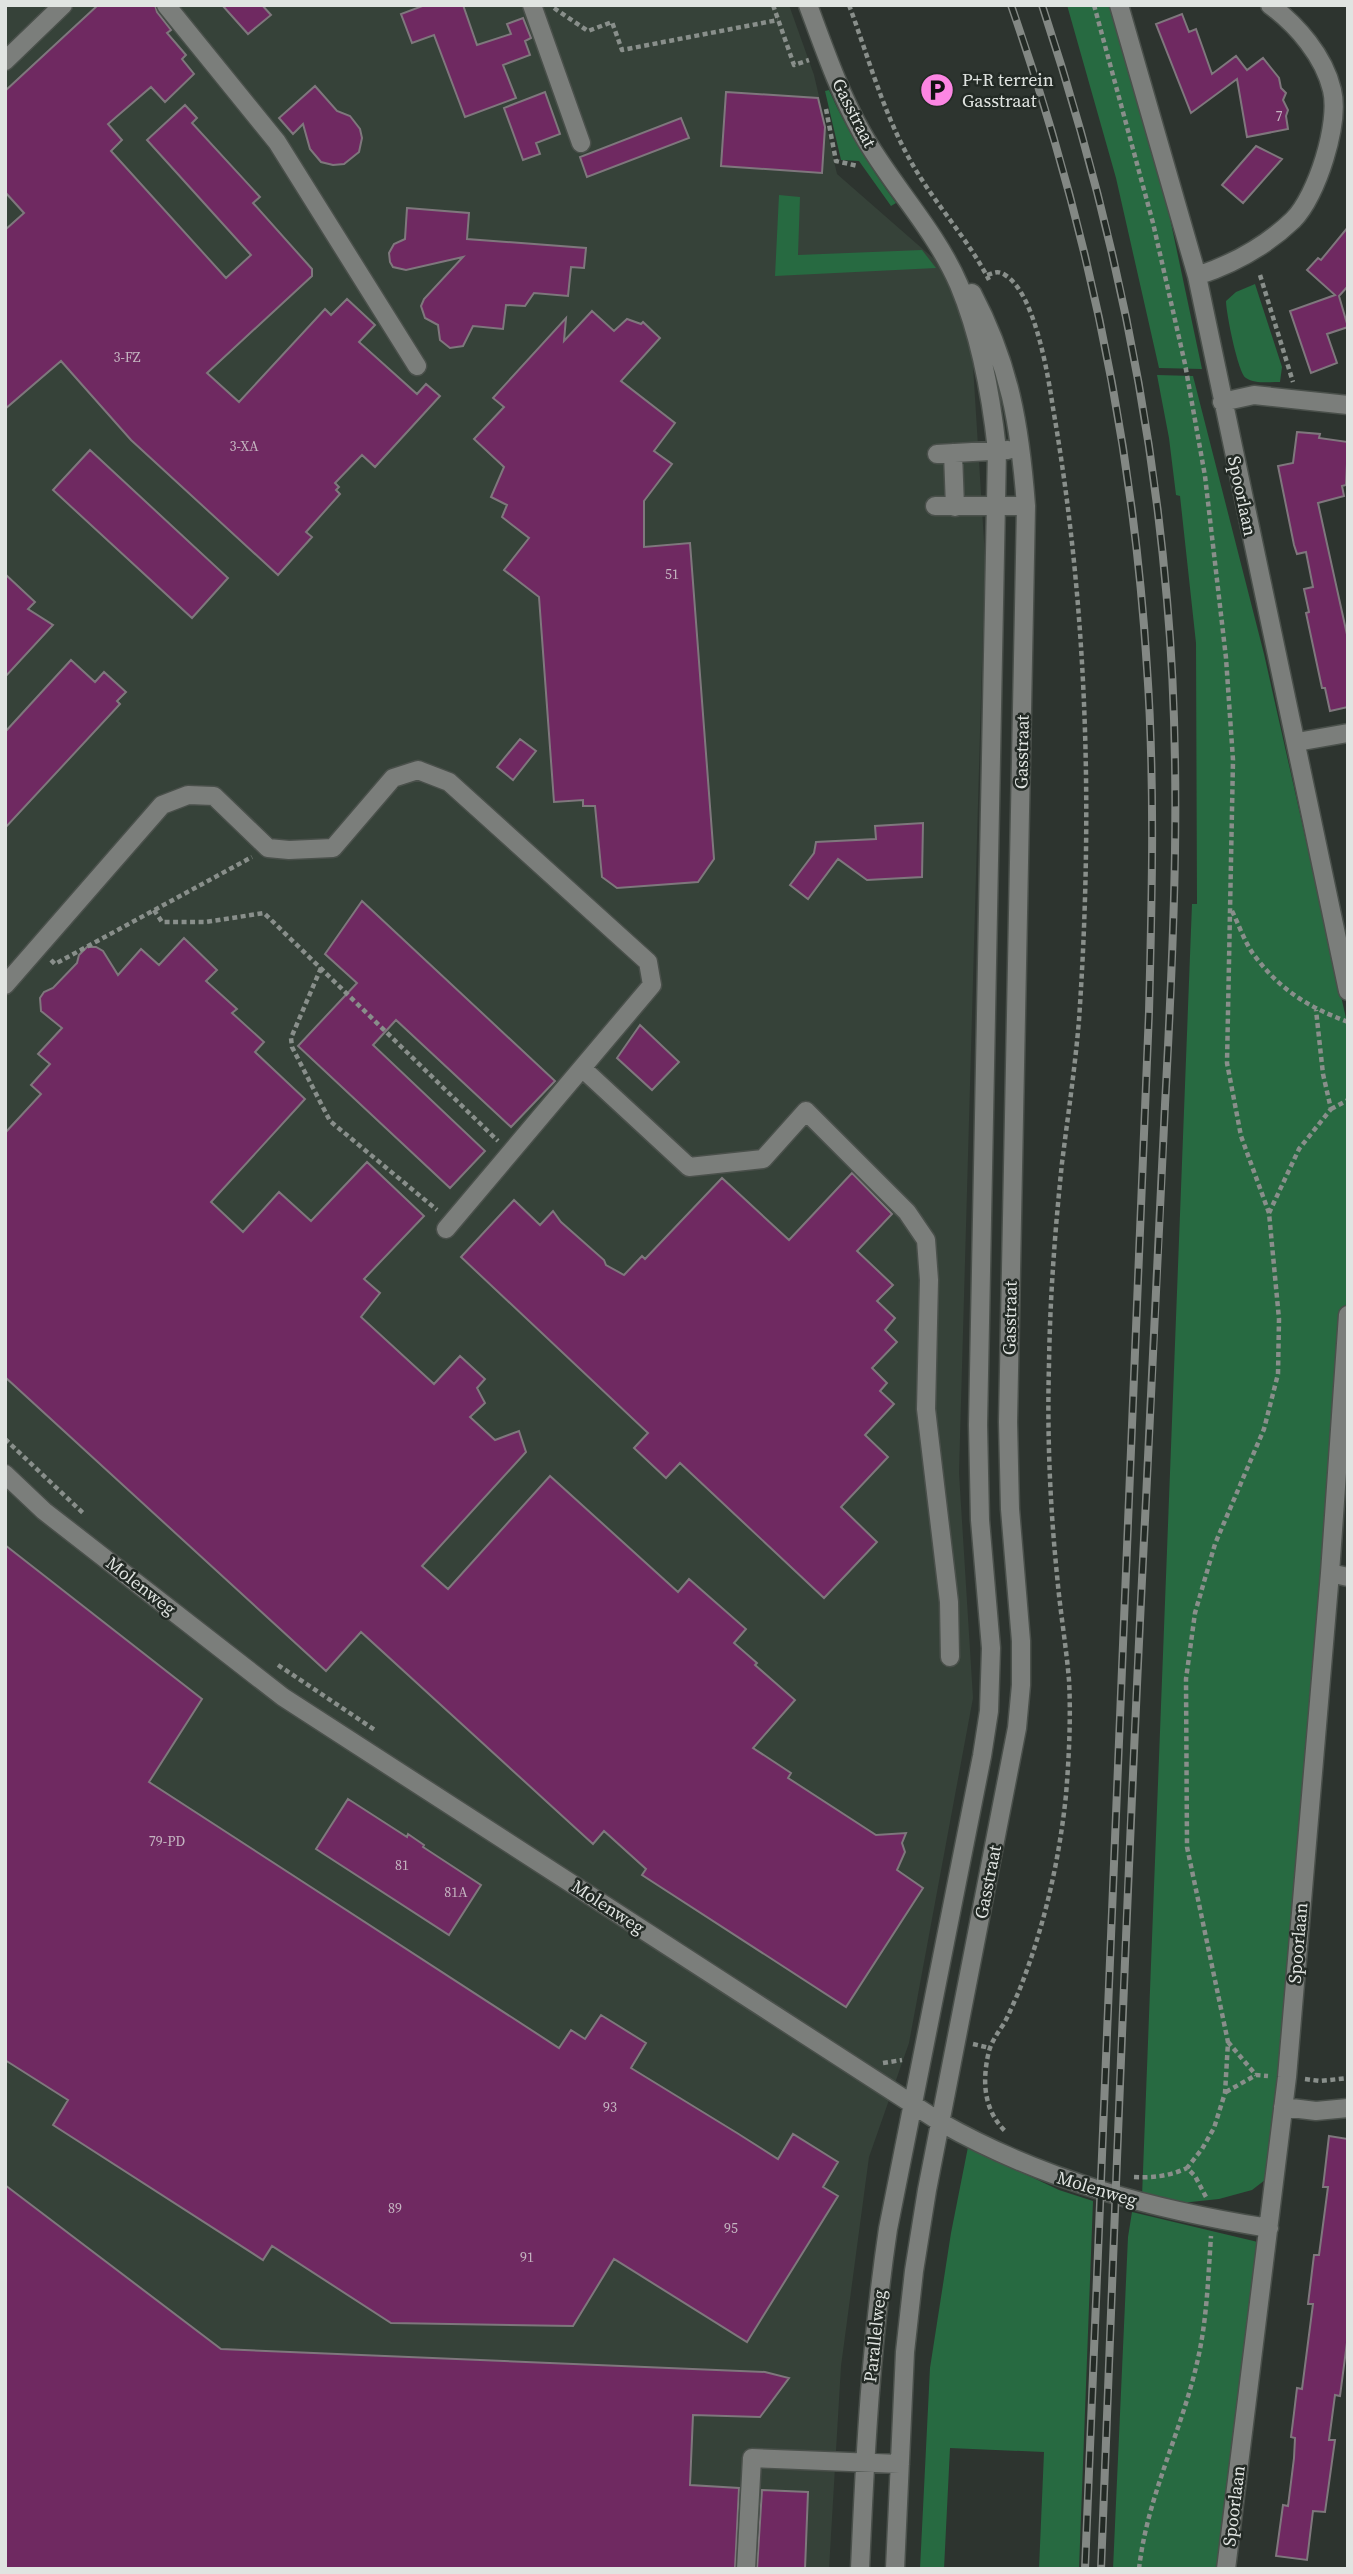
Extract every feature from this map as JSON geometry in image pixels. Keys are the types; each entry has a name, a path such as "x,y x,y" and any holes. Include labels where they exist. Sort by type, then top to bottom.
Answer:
{"street":[{"path":"5,60 64,5"},
{"path":"166,5 277,142 417,366"},
{"path":"532,5 581,143"},
{"name":"Gasstraat","path":"808,5 833,71 862,133 940,247 958,284 986,374 997,450 978,1425 980,1520 989,1614 991,1679 982,1756 912,2105"},
{"name":"Spoorlaan","path":"1119,5 1197,276 1348,991"},
{"path":"1197,276 1238,261 1267,242 1294,219 1318,178 1328,147 1340,89 1309,41 1269,5"},
{"name":"Gasstraat","path":"916,213 965,281 985,318 1000,356 1015,409 1022,449 1026,506 1008,1422 1010,1509 1021,1641 1021,1685 1009,1772 940,2122"},
{"path":"1222,402 1254,395 1348,405"},
{"path":"955,507 945,454 1022,449"},
{"path":"934,506 1026,506"},
{"path":"1297,742 1348,733"},
{"path":"5,985 162,805 188,795 214,796 268,848 333,848 393,778 418,770 449,782 648,962 652,985 449,1226"},
{"path":"582,1068 689,1167 763,1159 807,1111 907,1212 926,1240 929,1280 926,1409 949,1602 950,1657"},
{"name":"Spoorlaan","path":"1226,2569 1287,2077 1339,1575 1348,1315"},
{"name":"Molenweg","path":"5,1474 44,1511 283,1697 940,2122 1044,2172 1144,2203 1212,2219 1269,2228"},
{"name":"Parallelweg","path":"860,2569 864,2462 879,2291 912,2105"},
{"path":"1283,2107 1316,2111 1348,2108"},
{"name":"Parallelweg","path":"895,2569 905,2352 914,2271 940,2122"},
{"path":"746,2569 752,2458 900,2464"}],"path":[{"path":"551,5 588,31 612,22 622,50 778,20"},
{"path":"773,5 794,65 811,60 816,72"},
{"path":"1094,5 1153,223 1185,363 1205,476 1233,760 1227,1063 1241,1136 1269,1213 1279,1319 1278,1374 1264,1429 1215,1544 1195,1613 1186,1679 1187,1847 1228,2042 1225,2093 1214,2128 1187,2168 1156,2178 1126,2176"},
{"path":"823,97 836,161 856,164 864,174"},
{"path":"986,275 997,272 1006,276 1026,302 1037,331 1050,387 1074,565 1087,780 1087,863 1078,1026 1057,1218 1048,1371 1052,1512 1069,1680 1068,1756 1060,1841 1046,1907 1018,1991 990,2048 986,2100 993,2118 1006,2132"},
{"path":"1261,275 1298,400"},
{"path":"37,948 55,964 268,848"},
{"path":"154,910 162,922 206,922 264,912 510,1153"},
{"path":"1231,910 1253,954 1285,989 1316,1010 1348,1023"},
{"path":"321,968 291,1038 292,1046 330,1121 449,1226"},
{"path":"1316,1010 1323,1074 1332,1109"},
{"path":"1269,1213 1299,1149 1332,1109 1348,1100"},
{"path":"5,1439 90,1520"},
{"path":"276,1664 377,1731"},
{"path":"1228,2042 1256,2075"},
{"path":"881,2063 902,2060 911,2050"},
{"path":"1225,2093 1256,2075 1321,2081 1348,2078"},
{"path":"1139,2569 1142,2544 1156,2490 1197,2364 1206,2314 1212,2219 1201,2185 1187,2168"}],"shaded area":[{"path":"5,5 789,5 814,75 837,174 933,258 949,280 972,350 985,557 959,1473 973,1698 909,2043 869,2157 841,2366 829,2569 5,2569"}],"green space":[{"path":"1067,5 1110,5 1168,209 1202,369 1159,368 1116,178"},
{"path":"829,90 843,120 896,203 891,206 859,161 841,160 825,91"},
{"path":"779,195 800,197 798,255 922,250 936,268 775,276"},
{"path":"1255,284 1282,367 1280,382 1258,382 1246,378 1236,354 1226,301 1236,292"},
{"path":"1157,375 1193,376 1264,654 1348,1027 1348,1296 1334,1518 1272,2159 1265,2180 1252,2190 1219,2199 1181,2203 1142,2197 1192,904 1197,904 1196,643 1180,496 1176,495"},
{"path":"968,2147 1059,2190 1093,2201 1079,2569 1039,2569 1044,2452 950,2448 944,2569 920,2569 930,2368 951,2233"},
{"path":"1132,2212 1262,2243 1219,2569 1113,2569 1128,2237"}],"building":[{"path":"98,5 155,5 171,30 167,33 186,55 182,59 194,74 165,102 151,87 108,124 122,140 111,151 226,278 251,255 147,140 185,105 197,118 192,123 260,197 253,203 312,269 312,276 207,373 239,402 325,309 331,315 347,299 375,325 359,342 417,394 426,384 440,396 375,467 362,455 335,483 340,494 306,532 312,537 278,575 131,440 61,361 5,409 5,230 24,213 5,192 5,91"},
{"path":"222,5 262,5 271,15 248,34"},
{"path":"425,5 463,5 477,45 511,34 507,24 523,18 531,38 525,41 530,55 503,65 516,98 465,117 434,35 412,43 401,14"},
{"path":"1182,14 1189,32 1196,29 1212,74 1236,56 1247,70 1263,58 1279,78 1281,88 1286,93 1283,100 1288,110 1288,129 1247,137 1237,79 1191,113 1156,24"},
{"path":"315,86 337,111 350,116 360,129 362,138 359,152 344,164 321,162 310,149 303,124 293,134 279,118"},
{"path":"545,92 560,134 536,143 540,154 523,160 504,108"},
{"path":"726,92 818,98 825,127 822,173 721,166"},
{"path":"681,118 689,138 587,177 580,157"},
{"path":"1256,146 1282,159 1243,203 1222,185"},
{"path":"407,208 469,213 467,239 586,248 584,268 571,267 568,296 534,293 525,306 506,305 503,329 473,326 463,346 450,348 440,340 438,325 425,318 421,306 424,299 463,257 406,270 393,267 389,253 394,244 405,239"},
{"path":"1348,227 1348,286 1339,296 1348,327 1327,334 1337,363 1311,373 1290,311 1335,295 1307,270 1318,258 1321,260"},
{"path":"592,311 614,331 627,319 641,324 643,322 660,338 621,381 675,423 654,451 672,464 644,501 644,547 690,543 714,859 698,882 617,888 602,877 595,806 583,806 583,800 554,802 539,597 504,570 529,538 502,517 507,505 491,497 504,467 474,439 504,407 493,398 566,318 564,341"},
{"path":"1297,432 1320,434 1319,438 1348,442 1346,485 1342,486 1344,496 1318,503 1348,639 1348,707 1330,711 1325,688 1322,688 1306,613 1309,612 1304,589 1313,587 1306,552 1297,554 1294,545 1278,466 1293,463"},
{"path":"90,450 228,578 192,618 53,490"},
{"path":"5,574 35,602 28,609 53,625 5,677"},
{"path":"71,660 95,682 104,672 126,692 117,701 120,704 5,828 5,732"},
{"path":"520,739 536,751 513,780 497,767"},
{"path":"923,823 922,877 867,880 838,859 808,899 790,885 814,853 816,842 876,839 875,826"},
{"path":"362,901 555,1081 511,1127 396,1020 373,1045 485,1151 450,1188 298,1046 357,983 325,954"},
{"path":"184,938 217,970 206,981 237,1009 232,1013 264,1042 255,1052 305,1099 211,1202 243,1232 279,1192 311,1221 367,1162 424,1216 364,1279 380,1293 361,1317 434,1384 460,1356 485,1379 477,1388 485,1403 470,1417 495,1440 519,1431 526,1452 422,1566 448,1589 550,1476 678,1592 689,1579 746,1629 734,1643 795,1700 753,1748 791,1773 788,1778 876,1835 906,1833 902,1843 905,1852 897,1870 923,1888 846,2007 642,1875 646,1869 604,1831 593,1844 361,1632 326,1671 5,1377 5,1133 41,1094 31,1085 50,1064 38,1054 62,1028 41,1011 40,998 77,963 79,955 87,947 96,947 103,951 118,975 141,949 159,965"},
{"path":"640,1025 679,1062 652,1090 617,1058"},
{"path":"852,1173 892,1214 857,1251 893,1285 877,1301 895,1318 885,1330 897,1342 872,1368 887,1383 880,1391 894,1404 865,1435 888,1457 841,1507 877,1542 824,1598 680,1463 666,1478 634,1448 648,1433 461,1257 514,1200 540,1225 553,1211 606,1265 624,1275 642,1256 645,1259 722,1178 789,1240"},
{"path":"5,1545 202,1699 149,1782 559,2048 571,2030 585,2039 601,2015 646,2043 631,2068 778,2159 793,2134 838,2162 823,2187 838,2196 747,2342 614,2259 573,2326 391,2323 272,2246 263,2260 53,2125 68,2100 5,2060"},
{"path":"348,1799 407,1837 408,1834 481,1885 449,1935 316,1849"},
{"path":"1329,2136 1348,2139 1348,2335 1340,2396 1335,2395 1329,2440 1335,2440 1325,2512 1313,2511 1307,2560 1276,2556 1283,2505 1288,2506 1294,2458 1295,2438 1291,2437 1297,2388 1302,2389 1313,2304 1308,2304 1314,2255 1319,2255 1328,2187 1323,2187"},
{"path":"5,2185 221,2349 765,2372 789,2378 760,2417 693,2415 690,2485 739,2488 735,2569 5,2569"},
{"path":"762,2490 808,2492 805,2569 757,2569"}],"railway":[{"path":"1011,5 1062,167 1102,332 1118,415 1140,583 1151,754 1149,1012 1085,2569"},
{"path":"1042,5 1086,151 1137,373 1167,600 1174,726 1175,852 1171,979 1132,1782 1101,2569"}],"place":[{"name":"P+R terrein Gasstraat","path":"937,90"}]}
